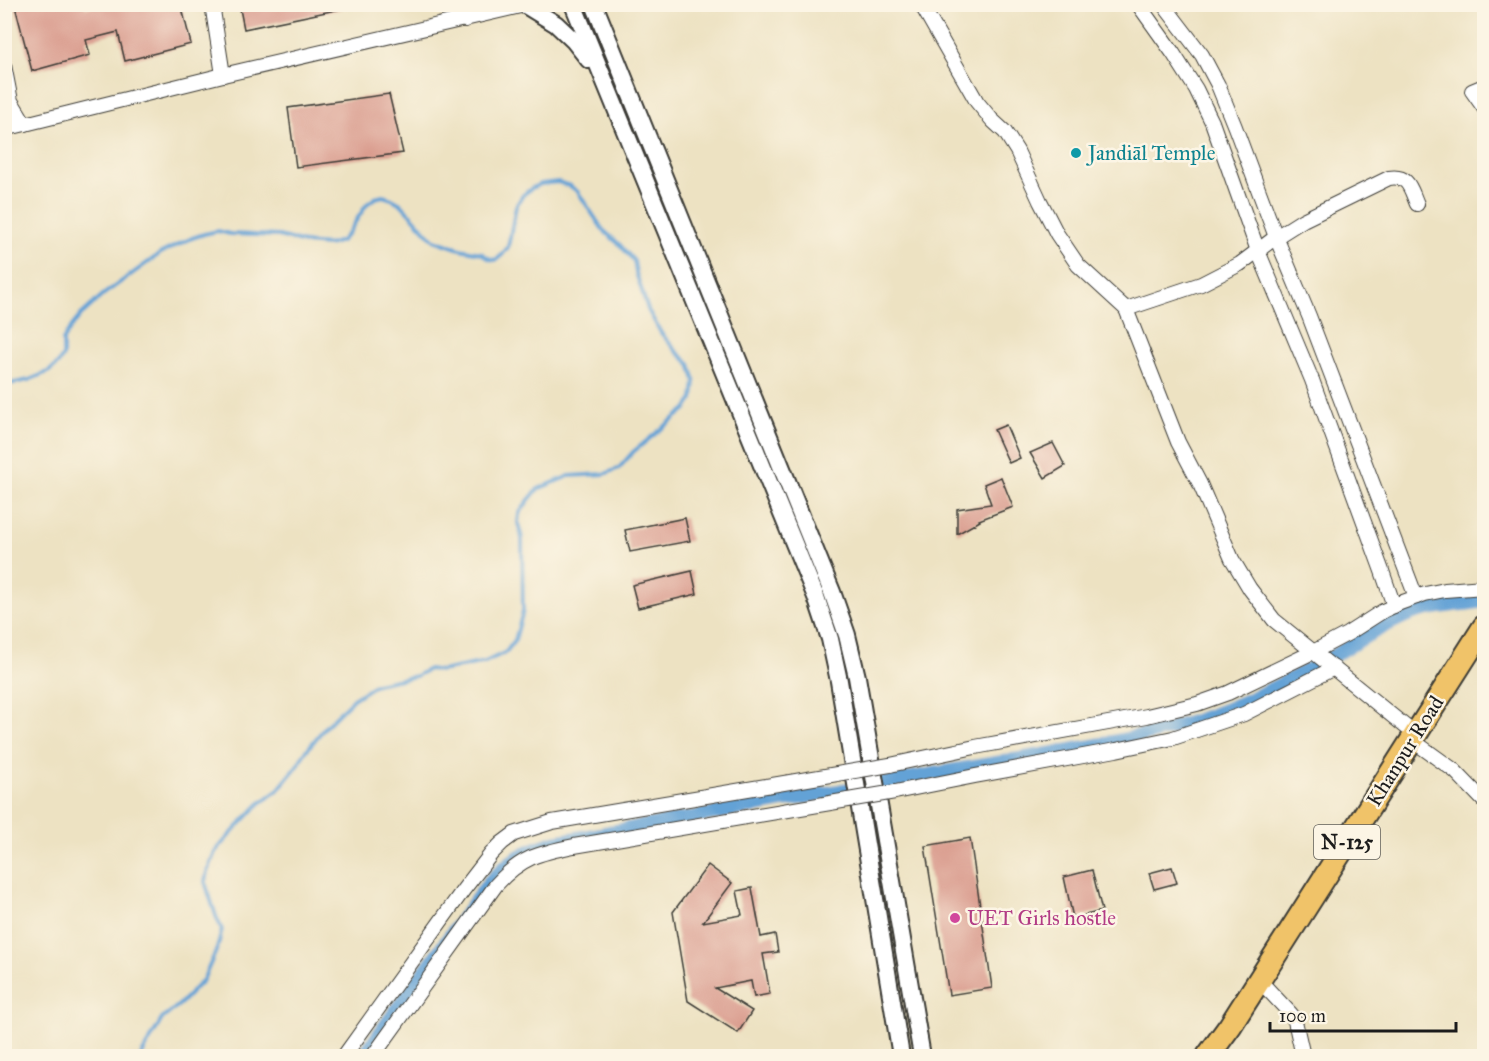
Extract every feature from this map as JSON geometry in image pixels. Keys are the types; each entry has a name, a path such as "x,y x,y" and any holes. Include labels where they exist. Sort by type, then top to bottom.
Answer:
{"highway":[{"name":"Khanpur Road","path":"1208,1056 1230,1026 1485,627"}],"street":[{"path":"212,4 224,75"},
{"path":"462,4 465,20"},
{"path":"573,4 816,597 830,639 840,681 901,1056"},
{"path":"594,4 832,592 847,635 922,1056"},
{"path":"921,4 977,102 1005,132 1017,151 1057,234 1077,265 1126,309 1178,442 1200,484 1232,559 1250,588 1274,620 1455,771 1485,801"},
{"path":"1138,4 1196,89 1267,244 1309,316 1416,597"},
{"path":"1163,4 1202,55 1218,85 1235,127 1267,244 1312,380 1394,606"},
{"path":"4,129 527,5 555,24 574,41 601,75"},
{"path":"4,65 10,101 25,124"},
{"path":"1485,86 1472,90 1485,108"},
{"path":"1126,309 1202,284 1240,264 1303,220 1389,178 1398,176 1405,180 1417,204"},
{"path":"373,1056 496,885 513,868 534,856 574,846 895,792 1173,738 1244,714 1324,660 1347,634 1383,611 1416,597 1445,590 1485,588"},
{"path":"344,1056 464,889 491,854 514,834 552,822 890,765 1147,716 1197,704 1324,660"},
{"path":"1259,980 1291,1014 1303,1056"}],"building":[{"path":"21,4 84,4 85,8 99,4 181,4 191,44 125,61 118,32 86,40 90,55 32,71 15,6"},
{"path":"239,4 340,4 341,9 244,29"},
{"path":"389,94 403,153 296,167 288,108"},
{"path":"1006,425 1020,458 1009,463 994,430"},
{"path":"1053,443 1065,466 1045,478 1030,453"},
{"path":"1001,477 1013,507 979,520 957,534 957,509 991,504 984,484"},
{"path":"685,518 690,541 630,552 625,530"},
{"path":"692,571 697,594 638,608 632,585"},
{"path":"970,838 992,988 949,995 925,846"},
{"path":"708,865 732,883 703,922 742,915 737,891 752,888 761,937 775,934 778,952 763,954 770,994 754,997 751,981 715,988 752,1011 738,1033 688,1001 673,912"},
{"path":"1172,867 1177,883 1154,889 1149,873"},
{"path":"1092,870 1102,911 1073,918 1064,877"}],"waterway":[{"path":"4,385 29,380 48,372 58,364 63,356 63,340 81,315 104,294 161,253 192,238 218,231 230,234 279,236 304,243 328,245 341,241 367,204 383,196 401,204 434,240 481,253 496,260 508,247 516,206 523,195 541,184 558,182 578,192 603,230 634,261 648,310 661,333 690,364 695,381 693,399 686,409 633,452 619,468 605,474 569,476 538,489 528,501 519,514 518,523 522,538 523,611 515,640 506,652 485,662 441,671 429,669 416,676 376,684 353,699 326,726 277,791 259,804 215,852 205,882 222,930 217,949 203,980 162,1019 141,1056"},
{"path":"363,1056 489,882 504,867 535,849 555,842 1069,750 1172,728 1210,716 1265,692 1377,630 1413,613 1484,601"}],"place":[{"name":"Jandiāl Temple","path":"1076,153"},
{"name":"UET Girls hostle","path":"955,918"}]}
